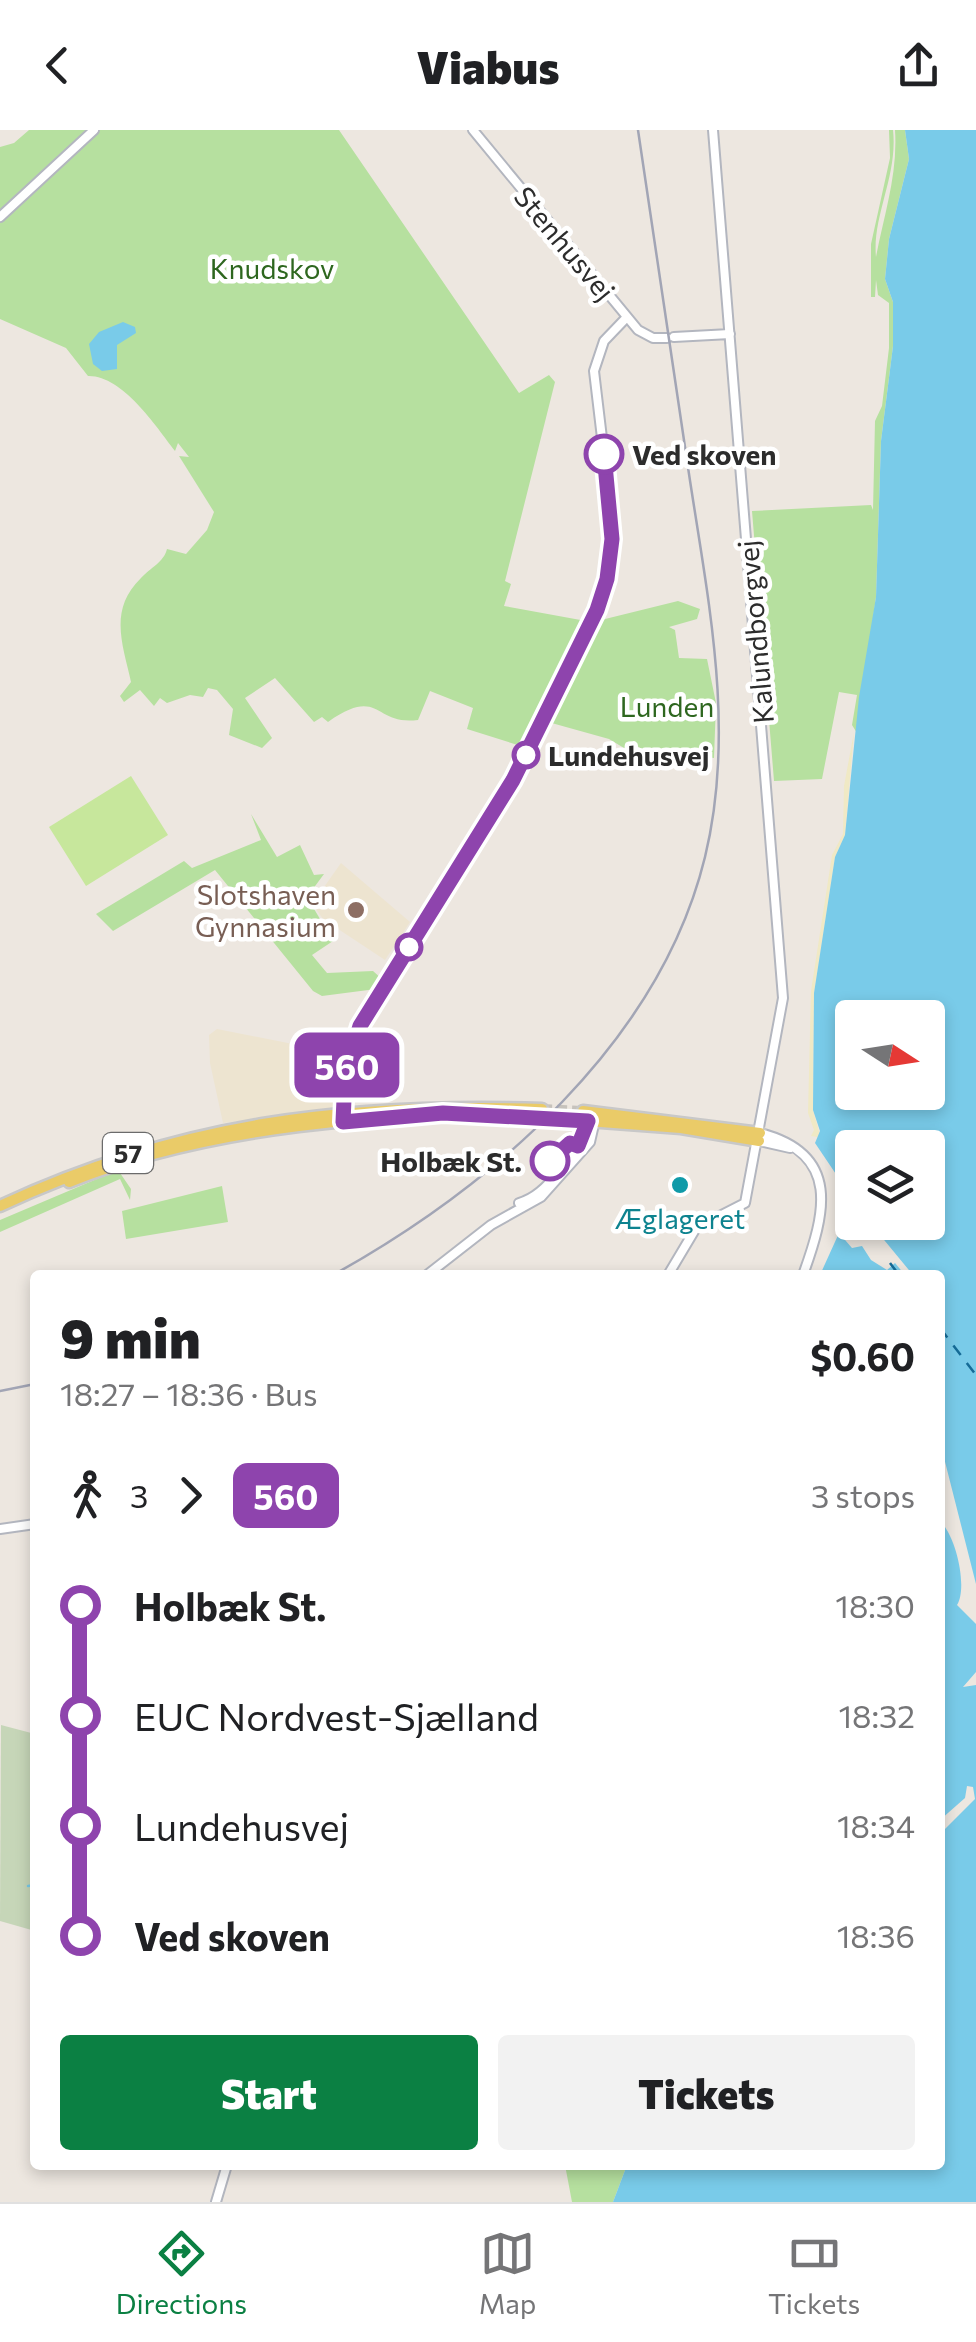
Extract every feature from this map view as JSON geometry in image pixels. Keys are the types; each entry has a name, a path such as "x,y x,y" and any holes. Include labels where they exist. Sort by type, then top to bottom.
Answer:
{"main road":[{"name":"57","path":"0,1210 132,1151 214,1132 416,1106 538,1113"},
{"path":"587,1117 760,1137"}],"street":[{"path":"0,217 94,130"},
{"name":"Stenhusvej","path":"473,130 643,334 730,334"},
{"name":"Kalundborgvej","path":"671,1270 696,1228 743,1206 782,1018 712,130"},
{"path":"343,1118 347,1064 360,1026 513,780 603,593 611,560 612,522 594,371 604,342 627,317"},
{"path":"776,1015 782,988"},
{"path":"433,1270 508,1208 538,1192 578,1146 587,1117"},
{"path":"760,1137 799,1152 814,1168 824,1200 820,1226 805,1270"},
{"path":"0,1529 30,1525"},
{"path":"216,2202 226,2170"}],"shaded area":[{"name":"Slotshaven Gynnasium","path":"341,863 410,922 385,960 323,919 312,904"},
{"path":"217,1029 338,1053 343,1060 337,1103 331,1109 223,1123 210,1063 209,1035"}],"green space":[{"path":"29,130 87,130 0,212 0,147 14,143"},
{"name":"Knudskov","path":"100,130 339,130 519,393 549,375 555,382 505,581 511,584 504,606 586,621 524,747 467,729 473,708 430,691 418,720 392,718 376,709 358,707 328,722 322,717 314,722 275,678 245,698 272,738 262,748 229,735 233,709 217,690 208,688 203,697 190,695 167,703 160,698 154,706 140,690 124,702 120,696 131,682 122,641 124,603 167,549 186,554 207,530 214,512 179,456 189,457 178,443 175,451 125,393 101,378 88,376 66,348 0,319 0,222"},
{"path":"889,130 893,130 894,147 878,226 876,257 892,178 895,146 895,130 905,130 909,159 889,239 885,279 893,302 893,346 881,441 876,597 857,733 852,725 857,695 839,692 822,779 774,781 752,511 871,505 873,510 875,421 882,406 889,348 889,303 878,295 876,280 875,297 871,297 871,244 890,158"},
{"name":"Lunden","path":"678,601 700,609 697,619 669,627 675,630 679,658 707,659 716,703 714,758 704,757 699,750 677,758 644,751 636,745 624,748 609,739 548,722 597,621"},
{"path":"131,776 168,835 86,886 49,827"},
{"path":"251,814 277,857 300,845 314,875 324,874 307,897 333,941 312,955 327,973 373,971 382,979 376,989 322,996 313,991 215,870 113,931 96,914 184,861 192,868 261,840"},
{"path":"118,1170 131,1189 130,1200 120,1179 0,1232 0,1220"},
{"path":"222,1186 228,1222 126,1239 122,1211"},
{"path":"1,1725 30,1733 30,1930 0,1921"},
{"path":"566,2170 625,2170 613,2202 572,2202"}],"sand":[{"path":"854,732 845,835 835,857 814,993 813,1110 820,1135 817,1137 811,1136 814,1130 808,1113 811,991 832,855 843,834 844,786"}],"water":[{"path":"905,130 976,130 976,1584 945,1462 945,1270 909,1270 884,1240 945,1240 945,1130 835,1130 835,1173 815,1143 820,1131 813,1110 814,993 835,857 845,835 859,697 876,597 881,441 893,346 893,302 885,279 889,239 909,159"},
{"path":"123,322 135,327 136,333 117,345 117,369 102,371 93,364 89,344 99,332"},
{"path":"836,1240 845,1240 852,1248 862,1246 871,1260 887,1270 822,1270"},
{"path":"945,1527 959,1562 961,1586 957,1605 976,1624 976,1672 963,1687 976,1685 976,2202 613,2202 625,2170 945,2170 945,1829 975,1799 973,1787 967,1786 965,1798 945,1816"}],"ferry route":[{"path":"890,1263 895,1270"},
{"path":"945,1335 976,1375"}],"tunnel":[{"path":"542,1109 583,1111"},
{"path":"535,1118 574,1120"}],"railway":[{"path":"341,1270 452,1198 562,1102 610,1047 650,988 683,924 705,857 718,761 716,665 638,130"},
{"path":"0,1391 30,1385"}],"bus line":[{"name":"560","path":"550,1161 570,1143 578,1146 588,1121 443,1113 343,1122 342,1096 350,1052 360,1026 513,780 597,610 607,579 612,539 604,454"}],"place":[{"name":"Ved skoven","path":"604,454"},
{"name":"Lundehusvej","path":"526,755"},
{"name":"Slotshaven Gynnasium","path":"356,910"},
{"name":"Holbæk St.","path":"550,1161"},
{"name":"Æglageret","path":"680,1185"}]}
